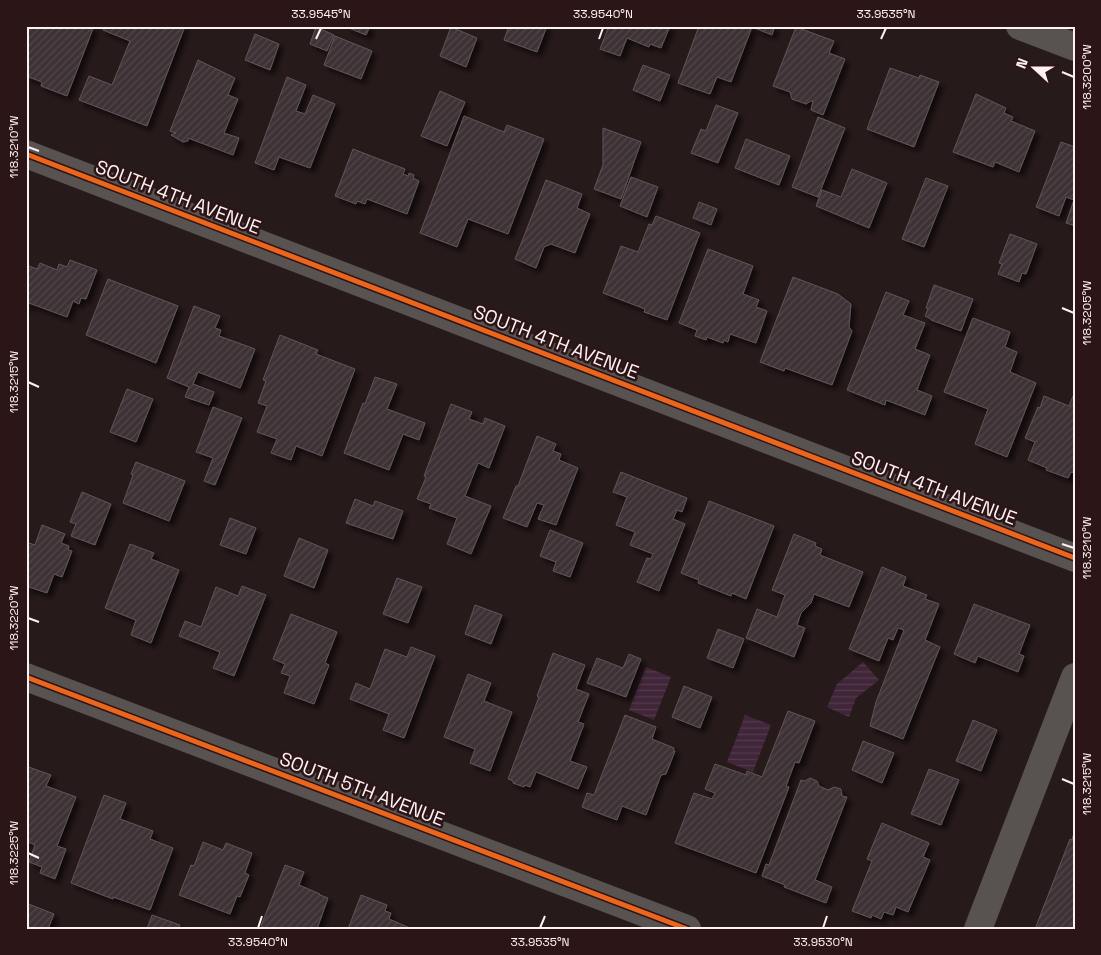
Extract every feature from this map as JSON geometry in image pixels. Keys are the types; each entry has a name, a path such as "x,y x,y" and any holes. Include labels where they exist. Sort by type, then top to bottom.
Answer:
{"street":[{"path":"1020,26 1075,47"},
{"name":"SOUTH 4TH AVENUE","path":"26,154 1075,558"},
{"name":"SOUTH 5TH AVENUE","path":"26,677 688,929"},
{"path":"978,929 1075,677"}],"shaded area":[{"path":"863,662 879,680 856,698 849,717 827,707 837,684"},
{"path":"646,667 671,677 654,720 629,710"},
{"path":"745,715 771,725 753,772 727,762"}],"building":[{"path":"26,26 94,26 67,96 41,86 42,82 26,76"},
{"path":"104,26 185,26 147,126 79,100 89,76 112,85 130,41 103,30"},
{"path":"344,26 370,26 366,35"},
{"path":"509,26 547,26 537,52 504,40"},
{"path":"609,26 670,26 661,48 650,44 649,47 627,38 620,56 600,49"},
{"path":"699,26 775,26 772,35 752,27 731,82 717,77 710,94 678,83"},
{"path":"316,27 334,35 327,51 310,44"},
{"path":"451,27 477,38 466,67 440,56"},
{"path":"796,27 834,41 829,53 845,59 823,115 811,110 813,101 806,104 792,99 790,92 773,86"},
{"path":"255,34 279,44 270,70 245,60"},
{"path":"335,36 372,51 361,79 324,65"},
{"path":"198,60 235,78 228,95 238,99 224,133 239,138 233,155 188,138 188,141 183,142 171,135 176,133 170,131"},
{"path":"643,65 670,75 660,101 633,90"},
{"path":"890,68 919,78 920,75 939,82 914,147 867,129"},
{"path":"287,77 306,85 296,111 305,114 313,95 335,104 310,168 279,157 274,170 255,163"},
{"path":"440,91 465,102 447,146 421,136"},
{"path":"976,94 1006,108 1004,113 1013,117 1011,121 1035,131 1019,172 995,162 993,167 953,152"},
{"path":"716,105 738,113 718,163 691,153 701,129 706,131"},
{"path":"464,116 504,132 507,125 544,139 508,234 468,219 457,247 420,233"},
{"path":"818,117 845,128 818,197 792,187"},
{"path":"603,128 641,142 621,199 594,189 603,165"},
{"path":"746,139 790,156 779,185 735,168"},
{"path":"1061,142 1075,147 1075,226 1066,223 1074,200 1066,197 1059,216 1036,207"},
{"path":"353,149 405,169 403,174 408,176 409,173 414,175 413,178 419,181 407,214 367,199 365,204 357,201 356,204 335,196"},
{"path":"852,169 887,183 869,228 816,206 822,190 841,197"},
{"path":"631,177 658,187 647,217 620,206"},
{"path":"926,178 948,186 924,247 902,239"},
{"path":"546,180 582,194 577,208 590,214 575,253 551,244 544,247 536,268 515,259"},
{"path":"699,202 717,209 711,225 693,218"},
{"path":"656,216 700,233 667,320 644,312 645,309 603,293 621,246 638,252 649,224 652,225"},
{"path":"1010,234 1037,244 1026,274 1022,273 1019,282 998,274 1002,264 999,263"},
{"path":"708,249 753,266 743,294 759,300 756,307 767,311 756,343 730,334 728,342 724,340 723,343 707,337 706,340 695,336 697,330 679,323"},
{"path":"70,260 97,270 86,299 81,298 79,304 73,301 67,317 29,303 26,309 26,265 37,269 40,263 57,270 59,264 67,267"},
{"path":"793,277 838,294 851,304 849,327 852,331 832,385 785,368 784,371 760,362"},
{"path":"108,279 178,306 156,363 86,335"},
{"path":"934,285 973,299 961,331 925,316"},
{"path":"886,292 909,301 903,315 925,323 915,349 930,355 917,390 932,396 925,415 886,400 885,405 847,390"},
{"path":"194,306 220,316 215,328 221,330 219,336 255,349 240,388 198,372 193,384 214,392 209,405 185,397 189,387 167,378"},
{"path":"973,318 1010,332 1005,347 1017,352 1010,372 1036,383 1007,457 975,444 988,409 944,392"},
{"path":"280,335 318,350 316,354 355,369 322,456 296,446 291,460 271,453 277,439 257,432 267,406 258,403 266,381 263,380"},
{"path":"375,377 397,384 387,409 425,423 419,440 403,434 389,470 344,453"},
{"path":"127,389 153,399 136,442 110,432"},
{"path":"1044,396 1069,406 1073,396 1075,397 1075,473 1071,472 1068,478 1046,470 1047,468 1028,460 1035,442 1025,438"},
{"path":"451,404 472,412 469,419 483,424 485,418 505,426 489,468 478,463 465,496 491,506 471,554 447,544 457,518 429,508 431,504 417,499"},
{"path":"213,407 242,418 215,485 204,481 213,458 196,452"},
{"path":"537,436 556,444 553,451 561,454 559,460 578,468 556,525 538,519 544,505 537,503 527,527 503,518 516,486 518,486"},
{"path":"136,462 185,481 169,521 123,503"},
{"path":"621,472 687,498 682,512 677,510 673,519 685,524 659,591 637,582 647,558 651,559 653,554 630,545 635,532 616,525 627,497 613,492"},
{"path":"82,492 111,504 95,545 71,536 76,524 70,522"},
{"path":"355,499 373,506 375,501 403,511 393,539 346,523"},
{"path":"709,501 774,526 746,599 732,593 731,596 698,583 699,580 681,573"},
{"path":"230,518 256,528 246,554 220,545"},
{"path":"42,525 65,534 61,543 69,546 68,550 72,551 62,577 54,574 47,593 29,587 27,592 26,542 35,545"},
{"path":"550,530 583,543 570,577 553,571 556,562 540,556"},
{"path":"794,534 816,543 815,546 822,549 820,555 863,572 849,607 814,594 811,603 801,613 797,625 805,628 794,657 746,638 757,609 777,617 785,595 772,590"},
{"path":"299,538 328,550 314,588 284,576"},
{"path":"130,544 154,553 151,559 179,570 151,643 131,635 136,620 105,608"},
{"path":"882,567 906,577 903,586 927,595 925,599 939,604 925,640 940,647 903,739 870,726 876,702 904,630 898,628 893,640 888,638 879,661 849,649"},
{"path":"397,578 422,587 408,623 383,614"},
{"path":"242,586 266,595 234,676 213,668 220,652 179,636 185,621 201,627 216,587 238,596"},
{"path":"974,604 1030,625 1019,654 1024,656 1018,672 978,656 975,663 954,654"},
{"path":"475,605 502,615 491,644 465,634"},
{"path":"291,614 337,632 325,663 329,665 314,704 284,693 290,676 281,673 285,664 273,659"},
{"path":"718,629 744,639 733,668 707,658"},
{"path":"411,647 435,656 404,738 383,730 389,714 350,699 356,683 370,689 385,649 407,657"},
{"path":"553,653 585,665 576,689 589,694 578,722 584,724 570,761 587,767 578,789 536,772 530,787 513,783 513,781 508,779 539,697 537,696"},
{"path":"629,654 641,659 626,697 587,683 597,658 623,668"},
{"path":"468,674 491,683 484,701 512,712 490,771 470,763 475,749 444,737"},
{"path":"684,686 712,697 700,728 672,717"},
{"path":"788,711 815,721 799,763 795,762 786,786 789,787 756,873 675,843 694,793 712,799 715,793 705,789 715,764 746,775 747,771 762,777"},
{"path":"625,715 656,727 652,739 674,748 673,750 675,751 666,774 661,775 646,815 622,806 617,820 582,807 587,793 594,795"},
{"path":"973,720 997,730 981,771 956,761"},
{"path":"863,741 894,753 882,783 852,770"},
{"path":"26,766 51,775 46,786 76,797 57,846 66,849 55,879 40,873 42,867 29,862 35,845 26,841"},
{"path":"929,769 959,780 941,825 911,814"},
{"path":"810,778 817,781 819,786 828,790 834,787 841,789 842,796 847,797 815,880 832,887 826,903 784,887 785,885 762,876 766,864 769,865 801,780 805,781"},
{"path":"104,795 126,803 120,819 153,831 150,839 173,848 150,910 113,897 113,899 71,883"},
{"path":"882,823 929,843 923,857 930,860 908,912 896,907 893,915 884,912 881,919 872,915 871,918 852,911 872,861 867,859"},
{"path":"1074,833 1075,929 1035,929 1070,839 1072,840"},
{"path":"203,842 223,850 226,843 252,853 245,873 249,875 240,897 237,896 230,914 179,895 191,865 194,866"},
{"path":"285,865 304,872 299,885 328,898 317,929 267,929 261,926"},
{"path":"361,895 387,905 385,911 391,913 389,919 410,929 348,929"},
{"path":"26,903 54,914 48,929 26,929"},
{"path":"152,915 180,925 178,929 147,929"}],"cycle path":[{"path":"26,154 1075,558"},
{"path":"26,677 687,929"}]}
